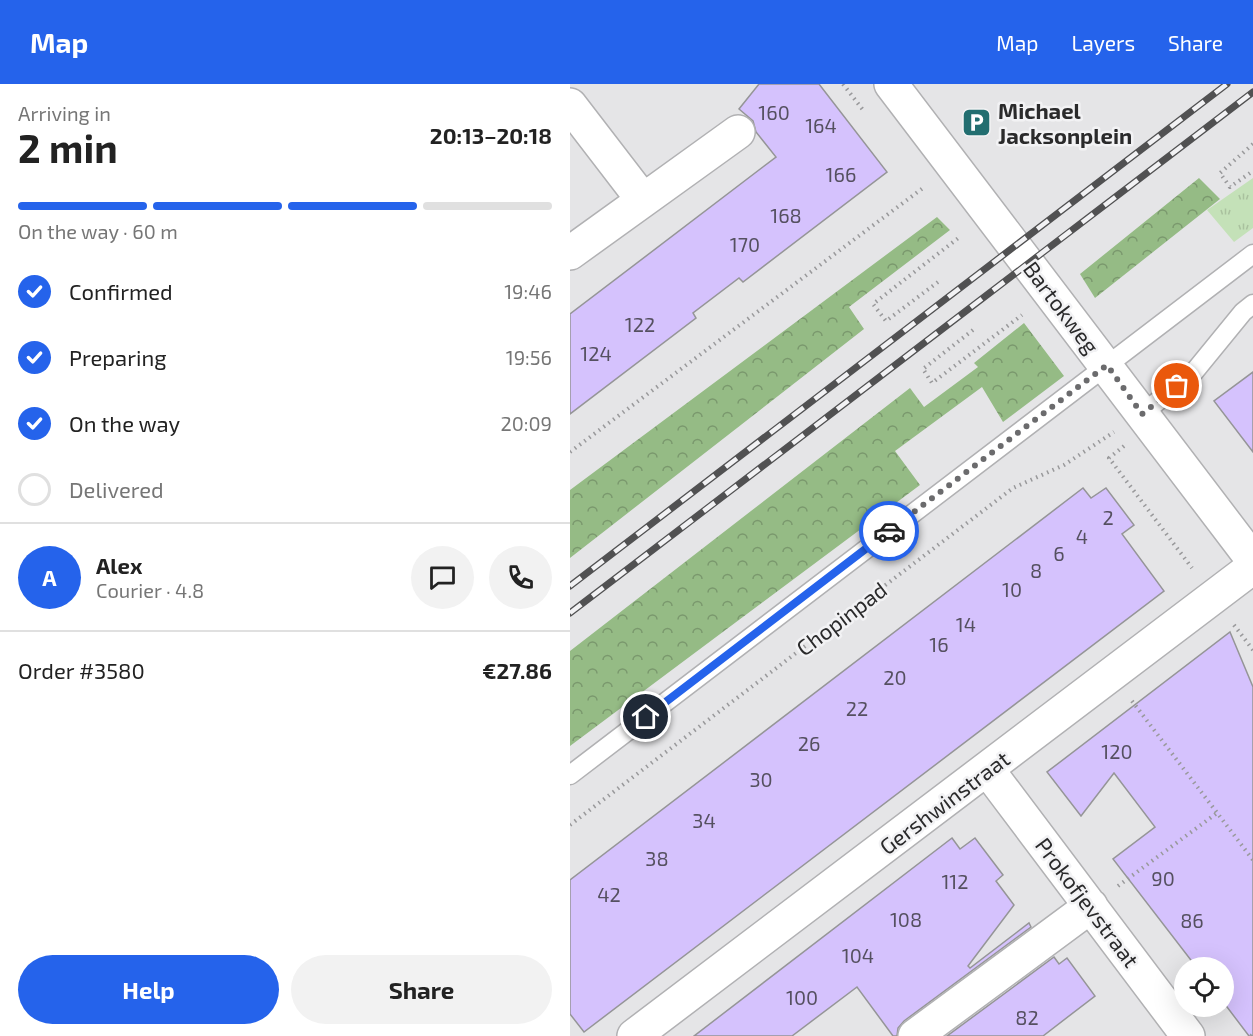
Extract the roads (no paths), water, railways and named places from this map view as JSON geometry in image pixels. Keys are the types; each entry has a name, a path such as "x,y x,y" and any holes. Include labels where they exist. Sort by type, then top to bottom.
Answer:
{"street":[{"name":"Bartokweg","path":"891,84 1107,365 1131,421 1253,560"},
{"path":"570,105 643,200"},
{"path":"570,253 738,132"},
{"name":"Gershwinstraat","path":"634,1036 1253,567"},
{"name":"Prokofjevstraat","path":"987,769 1186,1035"},
{"path":"915,1036 1091,906"}],"lane":[{"path":"570,775 1253,254"},
{"path":"1131,421 1194,372 1243,312 1253,304"}],"railway":[{"path":"570,586 1227,84"},
{"path":"570,613 1253,92"}],"place":[{"name":"Michael Jacksonplein","path":"977,123"}]}
